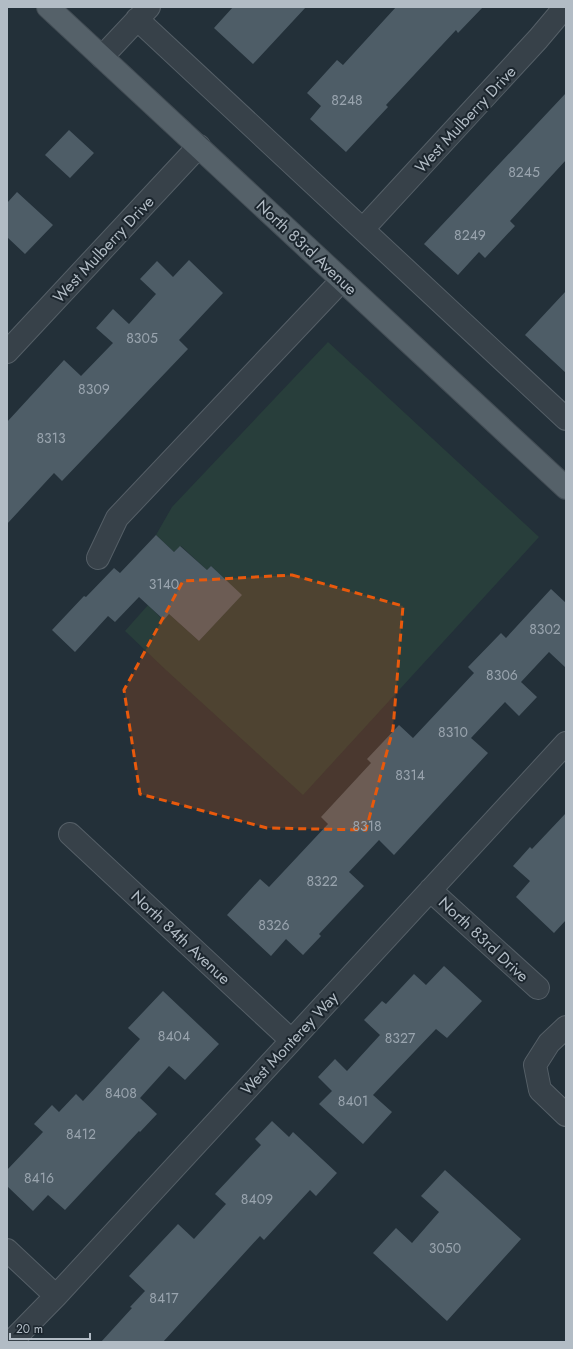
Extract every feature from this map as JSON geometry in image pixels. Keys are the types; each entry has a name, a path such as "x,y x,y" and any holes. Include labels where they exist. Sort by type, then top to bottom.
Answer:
{"main road":[{"name":"North 83rd Avenue","path":"48,7 566,488"}],"street":[{"name":"West Mulberry Drive","path":"363,230 538,39 565,7"},
{"path":"102,57 143,13 363,230 566,419"},
{"name":"West Mulberry Drive","path":"10,343 199,146"},
{"path":"98,558 117,518 342,280"},
{"name":"West Monterey Way","path":"12,1342 566,743"},
{"name":"North 84th Avenue","path":"70,834 291,1040"},
{"name":"North 83rd Drive","path":"430,890 538,988"},
{"path":"566,1027 549,1044 535,1065 540,1090 566,1115"},
{"path":"7,1250 56,1296"}],"highlighted area":[{"path":"292,575 403,606 393,729 366,830 267,828 140,794 124,690 183,581"}],"green space":[{"path":"328,342 539,537 303,795 125,631 148,605 163,620 169,614 199,641 241,595 211,566 207,570 181,546 174,552 156,535 172,507"}],"building":[{"path":"233,7 306,7 253,64 214,28"},
{"path":"396,7 483,7 458,33 456,30 386,105 388,107 346,152 310,119 321,106 307,93 337,60 343,65"},
{"path":"566,93 566,160 510,221 515,226 485,258 479,252 458,275 424,244"},
{"path":"69,130 94,153 70,178 45,155"},
{"path":"17,192 53,225 25,254 7,237 7,203"},
{"path":"189,260 223,293 179,340 188,349 62,481 54,473 7,524 7,422 64,360 81,376 113,343 96,328 113,309 129,324 156,294 140,279 157,261 173,277"},
{"path":"566,291 566,373 525,335"},
{"path":"156,535 174,552 180,546 207,570 211,566 242,595 199,641 169,614 164,620 139,597 115,622 108,616 75,652 52,630 84,596 86,597 114,568 120,573"},
{"path":"551,589 566,603 566,668 549,652 521,682 537,697 519,716 505,702 471,738 488,753 394,855 379,840 349,872 364,886 319,934 321,936 303,955 286,939 271,956 227,915 260,879 269,887 328,824 321,817 371,763 367,759 399,725 413,738 474,673 468,667 501,633 506,638"},
{"path":"566,813 566,920 554,933 516,897 530,881 513,866 530,847 532,849"},
{"path":"444,966 482,1001 447,1038 436,1029 373,1095 392,1112 363,1144 319,1104 332,1091 318,1077 335,1059 347,1071 380,1035 364,1020 382,1001 386,1004 414,974 426,985"},
{"path":"163,991 219,1044 185,1080 169,1066 140,1098 157,1114 140,1132 139,1131 65,1210 48,1195 33,1211 7,1186 7,1170 43,1132 34,1124 52,1105 59,1112 76,1094 83,1101 140,1039 128,1028"},
{"path":"272,1121 289,1137 293,1132 337,1173 316,1196 310,1190 264,1240 260,1236 163,1342 101,1342 132,1308 130,1307 145,1291 129,1276 178,1224 194,1239 226,1204 215,1194 261,1145 255,1139"},
{"path":"445,1170 521,1239 447,1321 373,1253 396,1228 412,1243 439,1212 421,1196"}]}
